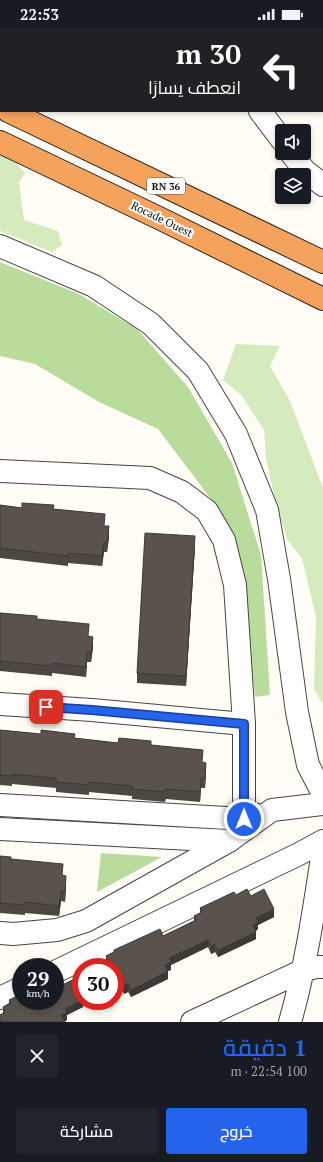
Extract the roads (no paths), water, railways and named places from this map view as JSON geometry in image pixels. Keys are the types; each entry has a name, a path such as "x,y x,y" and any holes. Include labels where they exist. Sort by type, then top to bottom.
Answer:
{"highway":[{"name":"RN 36","path":"10,112 323,262"},
{"name":"Rocade Ouest","path":"0,142 160,218 323,299"}],"street":[{"path":"261,112 275,131"},
{"path":"296,160 305,171 323,185"},
{"path":"0,246 94,286 151,324 198,371 236,434 267,510 279,579 297,712 308,765 323,794"},
{"path":"0,471 150,478 182,492 207,511 224,540 235,585 244,724 244,819"},
{"path":"0,704 244,724"},
{"path":"0,805 244,819 272,810 323,804"},
{"path":"0,933 13,934 56,930 86,921 229,841 272,810"},
{"path":"0,829 229,841"},
{"path":"64,968 323,841"},
{"path":"290,1022 313,969 310,940 323,851"},
{"path":"192,1022 313,969"},
{"path":"0,998 12,992"}]}
